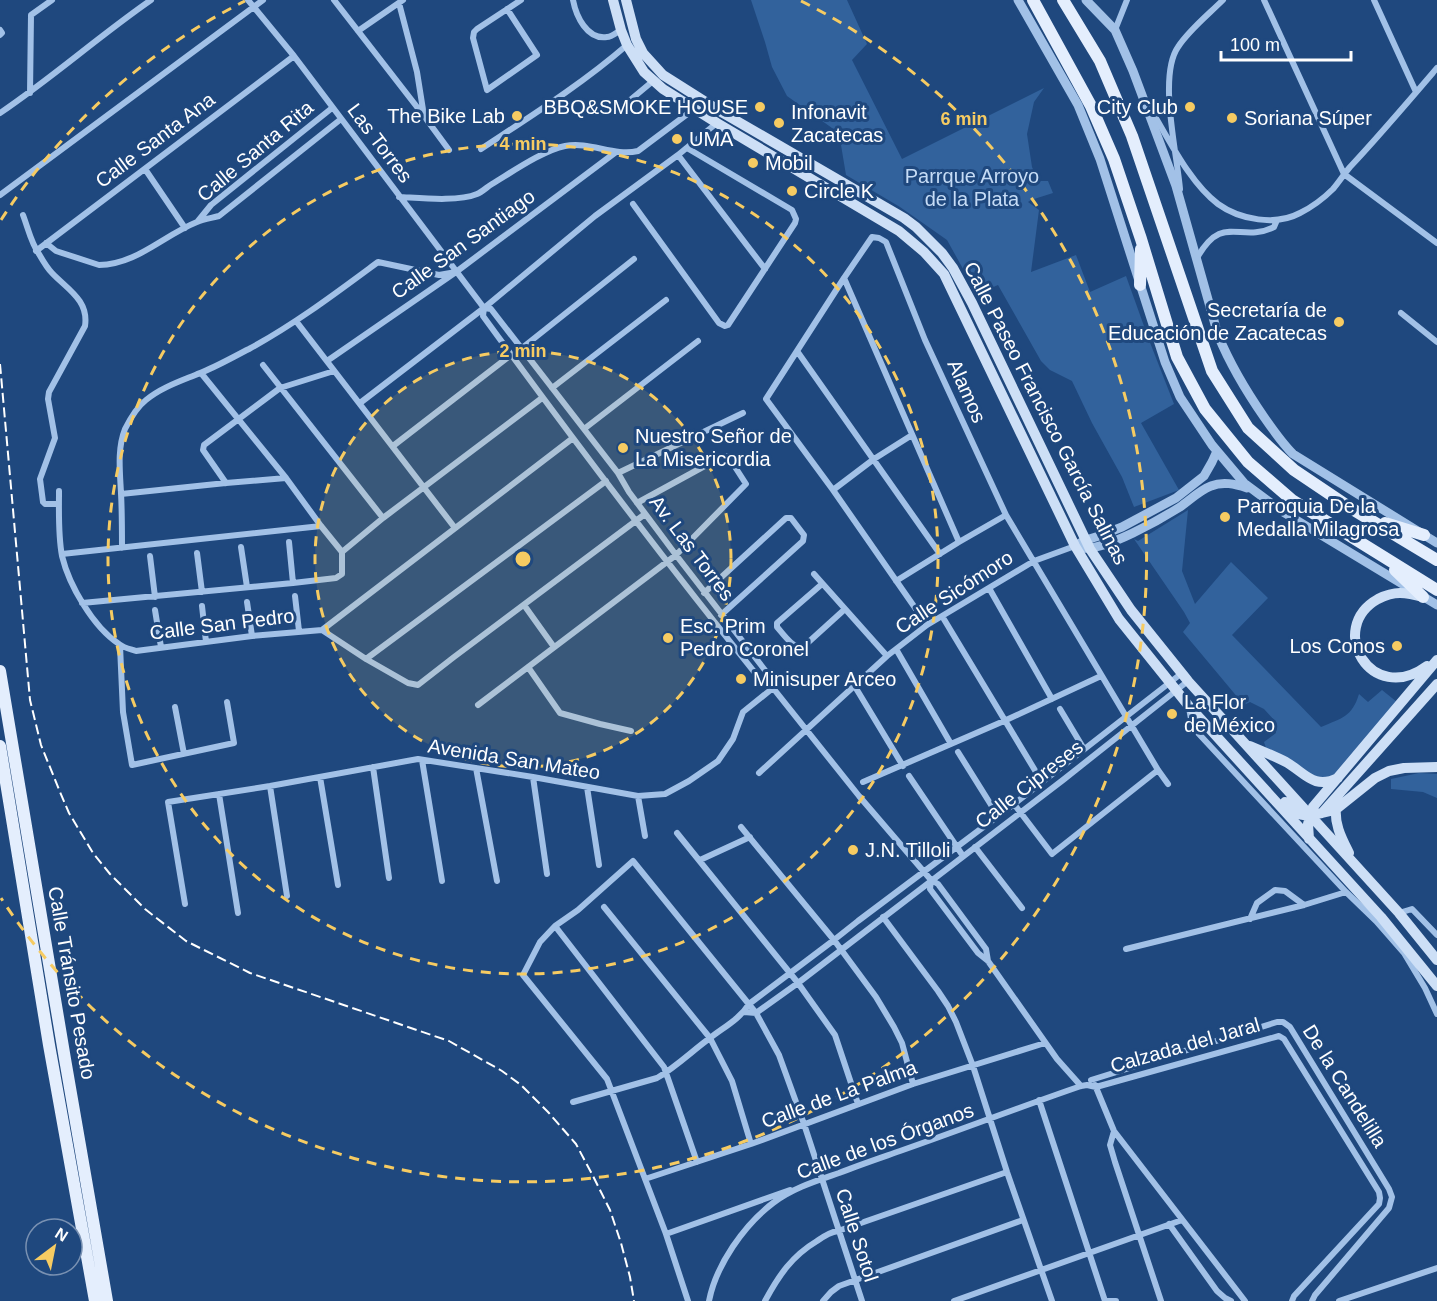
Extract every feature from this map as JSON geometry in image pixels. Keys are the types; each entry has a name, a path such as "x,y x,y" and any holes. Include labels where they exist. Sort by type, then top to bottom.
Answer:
{"main road":[{"name":"Calle Paseo Francisco García Salinas","path":"613,0 627,45 644,72 653,81 694,109 889,225 924,252 944,274 1075,546 1119,619 1188,705 1226,745 1437,986"},
{"name":"Calle Paseo Francisco García Salinas","path":"626,0 636,39 643,53 663,75 723,113 904,218 942,253 972,303 1088,544 1131,610 1185,677 1399,914 1437,960"},
{"path":"1033,0 1090,106 1114,159 1177,357 1205,409 1248,462 1292,500 1437,590"},
{"path":"1063,0 1100,61 1132,136 1212,371 1248,428 1294,470 1349,507 1437,560"},
{"path":"770,153 775,143"},
{"path":"1140,285 1141,239"},
{"path":"1349,507 1388,524 1424,535"},
{"path":"1376,552 1423,597"},
{"path":"1423,597 1400,592 1384,596 1370,604 1357,625 1356,645 1359,655 1370,668 1391,678 1411,676 1437,659"},
{"path":"1309,839 1310,815 1313,807 1437,659"},
{"name":"Calle Tránsito Pesado","path":"0,671 107,1301"},
{"path":"1322,813 1437,684"},
{"path":"1245,743 1290,764 1313,780 1321,783 1331,782 1338,778"},
{"path":"1226,745 1295,812 1301,815 1335,810 1375,778 1389,771 1437,767"},
{"name":"Calle Tránsito Pesado","path":"0,746 49,1045 95,1301"},
{"path":"1338,796 1335,810 1339,834 1358,869"}],"street":[{"path":"30,93 32,15 52,0"},
{"path":"0,113 30,93 150,0"},
{"name":"Las Torres","path":"248,0 294,56 484,308"},
{"path":"0,195 263,0"},
{"path":"333,0 449,150"},
{"path":"507,9 537,55 487,90 473,38 474,32 477,29 507,9 521,0"},
{"path":"573,0 584,28 595,36 608,37 621,30"},
{"path":"1018,0 1078,105 1100,159 1165,362 1180,397 1217,451 1244,483 1283,512 1437,605"},
{"path":"1086,0 1115,30 1141,92 1170,167 1211,315 1226,355 1251,398 1283,444 1293,454 1437,543"},
{"path":"1115,30 1127,0"},
{"path":"1181,203 1169,82 1171,63 1178,47 1223,0"},
{"path":"1264,0 1344,174 1437,243"},
{"path":"1374,0 1416,92"},
{"path":"357,31 401,1 424,116"},
{"path":"0,30 2,33 0,35"},
{"path":"481,149 563,94 627,45"},
{"name":"Calle Santa Ana","path":"36,251 294,56"},
{"path":"1141,92 1193,177 1218,204 1230,212 1245,217 1277,220 1298,214 1317,203 1332,189 1437,68"},
{"path":"617,111 653,81"},
{"name":"Calle Santa Rita","path":"197,221 211,205 333,108"},
{"path":"399,197 465,198 477,194 518,168 551,151 566,146 616,152 638,151 694,109"},
{"path":"360,403 484,308 595,216 687,148 717,123 723,113"},
{"name":"Calle Santa Rita","path":"197,221 219,216 341,119"},
{"path":"633,204 719,323 723,326 728,325 795,224 796,219 792,210 687,148"},
{"name":"Calle San Santiago","path":"327,361 456,272 616,152"},
{"path":"678,155 765,268"},
{"path":"145,169 185,228"},
{"path":"23,215 36,251 51,272 76,294 81,301 86,320 49,392 48,399 55,438 40,484 43,502 59,504"},
{"path":"1197,258 1214,236 1227,231 1266,231 1274,227 1277,220"},
{"path":"46,243 56,251 105,265 131,258 197,221"},
{"name":"Alamos","path":"844,278 872,237 886,242 925,340 1006,515 1168,784"},
{"path":"522,348 634,260"},
{"path":"122,548 119,473 121,444 125,430 140,406 155,394 252,347 296,321 319,307 378,262 439,275 456,272"},
{"path":"844,278 766,399 927,625"},
{"path":"844,278 958,542"},
{"path":"552,388 666,300"},
{"name":"Av. Las Torres","path":"484,308 491,309 618,473 645,514 771,678 773,688 764,684 667,562 542,398 483,316 484,308"},
{"path":"1401,314 1437,342"},
{"path":"296,321 455,528"},
{"path":"584,429 698,341"},
{"path":"797,351 940,554"},
{"path":"393,446 511,355"},
{"path":"263,365 383,518"},
{"path":"226,483 202,450 204,445 280,388 334,371"},
{"path":"82,603 293,584 336,578 342,574 342,552 201,373"},
{"path":"342,552 424,486 542,398"},
{"path":"556,416 567,408"},
{"path":"618,473 743,413"},
{"path":"833,490 874,459 912,435"},
{"path":"573,438 322,630 366,659 408,683 418,685 645,514"},
{"path":"588,458 599,449"},
{"path":"1088,544 1099,536 1140,518 1176,498 1204,476 1217,451"},
{"path":"478,705 676,555 746,484 728,456 712,462 637,502"},
{"path":"121,494 286,478"},
{"path":"366,659 606,481"},
{"path":"1075,546 1114,542 1178,508 1210,486 1226,483 1251,489"},
{"path":"59,491 62,554 72,585 82,603 105,633 120,646 123,712 132,765 234,743 227,702"},
{"path":"896,582 958,542 1006,515"},
{"path":"704,593 786,518 791,518 804,535 804,541 721,615"},
{"path":"1140,518 1145,527"},
{"path":"62,554 321,526"},
{"path":"289,542 293,584"},
{"name":"Calle Sicómoro","path":"759,773 854,685 927,625 1034,561 1075,546"},
{"path":"241,547 248,587"},
{"path":"196,553 202,592"},
{"path":"150,556 155,597"},
{"path":"814,574 887,656"},
{"path":"822,584 777,623 777,627 795,646 802,648 845,609"},
{"path":"989,588 1052,699"},
{"path":"295,596 299,631"},
{"path":"247,602 252,636"},
{"path":"524,605 554,647"},
{"path":"202,606 206,642"},
{"path":"155,610 161,647"},
{"path":"942,616 1042,782"},
{"name":"Calle San Pedro","path":"120,646 136,651 252,636 322,630"},
{"path":"896,649 951,744"},
{"path":"528,667 560,713 631,731"},
{"path":"863,782 1101,676"},
{"name":"Calle Cipreses","path":"756,1013 1132,726 1185,677"},
{"name":"Calle Cipreses","path":"573,1102 657,1078 666,1073 744,1012 749,1004 856,922 1084,749 1185,677"},
{"path":"854,685 903,766"},
{"path":"773,688 859,796 931,880 938,884 986,949 988,961 1057,1059 1086,1084 1096,1087 1114,1131 1245,1301"},
{"name":"Avenida San Mateo","path":"185,904 168,802 418,759 638,796 665,794 718,761 733,739 743,712 773,688"},
{"path":"1188,705 1191,719 1198,733 1346,892 1379,919 1404,953 1425,988 1437,1014"},
{"path":"175,707 184,754"},
{"path":"1060,709 1084,749"},
{"path":"958,752 998,816"},
{"path":"422,760 442,881"},
{"path":"373,767 389,878"},
{"path":"476,768 497,881"},
{"path":"1014,804 1052,854 1158,770"},
{"path":"909,776 963,856"},
{"path":"320,777 338,885"},
{"path":"533,777 547,874"},
{"path":"270,786 287,896"},
{"path":"587,787 599,865"},
{"path":"219,794 238,913"},
{"path":"638,796 645,836"},
{"path":"741,826 834,940 876,996 902,1043 913,1084"},
{"path":"677,833 798,982 835,1035 858,1104"},
{"path":"700,860 750,837"},
{"path":"975,847 1022,908"},
{"name":"Calle Sotol","path":"555,926 578,910 633,861 756,1013 779,1055 862,1301"},
{"path":"1250,919 1257,903 1275,890 1285,891 1304,905"},
{"path":"1126,949 1250,919 1346,892"},
{"path":"604,907 710,1038 732,1081 751,1144"},
{"path":"1399,914 1412,909 1437,935"},
{"path":"883,917 948,1006 973,1066 1006,1172 1052,1301"},
{"path":"688,1301 666,1234 608,1079 523,975 540,942 555,926 663,1067 697,1162"},
{"path":"744,1012 756,1013"},
{"name":"De la Candelilla","path":"1086,1084 1277,1022 1283,1022 1290,1027 1392,1197 1389,1208 1312,1301"},
{"name":"Calzada del Jaral","path":"1096,1087 1279,1036 1284,1039 1379,1192 1380,1198 1379,1204 1294,1296 1292,1301"},
{"name":"Calle de La Palma","path":"645,1179 751,1144 913,1084 1046,1043"},
{"name":"Calle de los Órganos","path":"709,1301 711,1291 728,1256 748,1227 774,1203 805,1184 1086,1084"},
{"path":"1039,1100 1106,1301 1116,1301"},
{"path":"1330,1114 1340,1108"},
{"path":"1114,1131 1110,1145 1161,1301"},
{"path":"765,1301 792,1259 803,1249 831,1232 1006,1172"},
{"path":"666,1234 805,1184"},
{"path":"823,1301 839,1286 1023,1220"},
{"path":"954,1301 1182,1220"},
{"path":"1169,1224 1217,1291 1231,1301"},
{"path":"1339,1301 1437,1268"}],"green space":[{"name":"Parrque Arroyo de la Plata","path":"751,0 847,0 867,44 852,60 902,159 1044,88 1034,102 1027,134 1032,167 1038,181 1048,181 1053,193 1028,202 1039,210 1031,272 1076,255 1090,292 1126,276 1174,404 1141,423 1179,490 1134,507 1122,477 1072,381 1050,370 1041,361 998,285 977,294 947,240 900,207 846,175 839,133 787,96 772,67"},
{"path":"1188,510 1182,571 1195,604 1231,562 1268,598 1232,635 1321,727 1345,716 1353,708 1359,694 1368,702 1382,690 1397,702 1336,775 1325,779 1315,777 1266,748 1264,742 1276,733 1273,723 1275,721 1264,709 1250,702 1244,705 1183,632 1190,623 1134,539 1138,541"},
{"path":"1419,773 1437,774 1437,798 1423,792 1391,789 1391,779"}],"railway":[{"path":"0,364 30,700 41,745 60,792 69,813 93,853 110,874 145,909 186,941 250,973 449,1041 502,1071 521,1085 576,1144 593,1176 610,1210 621,1243 634,1301"}],"place":[{"name":"BBQ&SMOKE HOUSE","path":"760,107"},
{"name":"City Club","path":"1190,107"},
{"name":"The Bike Lab","path":"517,116"},
{"name":"Soriana Súper","path":"1232,118"},
{"name":"Infonavit Zacatecas","path":"779,123"},
{"name":"UMA","path":"677,139"},
{"name":"Mobil","path":"753,163"},
{"name":"Circle K","path":"792,191"},
{"name":"Secretaría de Educación de Zacatecas","path":"1339,322"},
{"name":"Nuestro Señor de La Misericordia","path":"623,448"},
{"name":"Parroquia De la Medalla Milagrosa","path":"1225,517"},
{"name":"Esc. Prim Pedro Coronel","path":"668,638"},
{"name":"Los Conos","path":"1397,646"},
{"name":"Minisuper Arceo","path":"741,679"},
{"name":"La Flor de México","path":"1172,714"},
{"name":"J.N. Tilloli","path":"853,850"}]}
